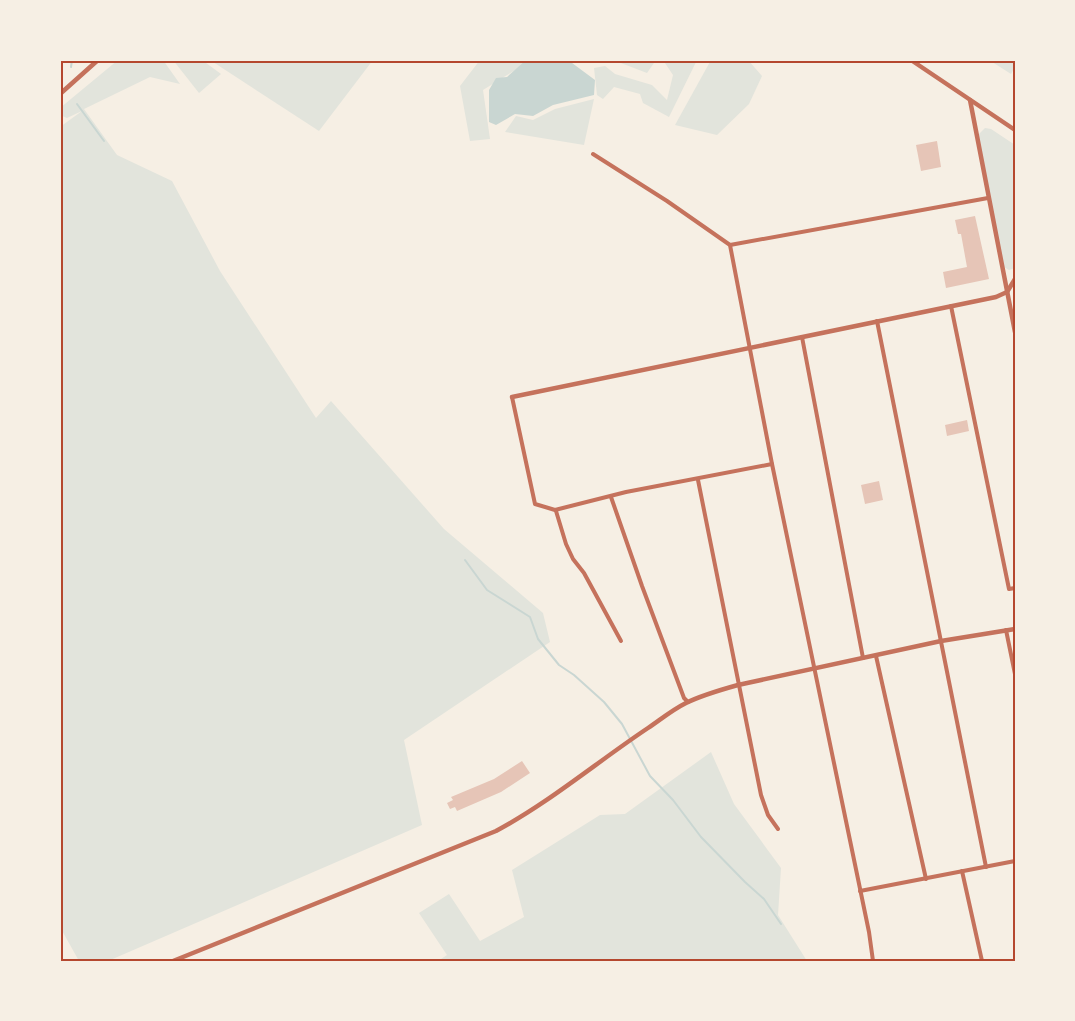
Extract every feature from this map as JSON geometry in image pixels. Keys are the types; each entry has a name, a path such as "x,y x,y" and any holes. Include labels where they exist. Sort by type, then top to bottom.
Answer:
{"street":[{"path":"60,94 98,60"},
{"path":"911,60 1015,130"},
{"path":"970,100 1015,332"},
{"path":"593,154 667,201 730,246 873,961"},
{"path":"730,246 988,198"},
{"path":"772,464 626,492 555,510 535,504 512,397 996,297 1007,292 1015,279"},
{"path":"951,306 1009,589 1015,588"},
{"path":"877,321 986,867"},
{"path":"802,337 863,658"},
{"path":"698,480 761,795 768,815 778,830"},
{"path":"611,497 642,586 687,702"},
{"path":"555,510 573,559 584,573 621,640"},
{"path":"173,961 496,831 519,819 569,786 616,749 687,702 738,684 941,641 1015,628"},
{"path":"1006,630 1015,675"},
{"path":"876,656 926,879"},
{"path":"860,891 1015,861"},
{"path":"962,871 982,961"}],"shaded area":[{"path":"118,60 163,60 180,84 150,77 84,109 117,155 172,181 220,271 316,418 331,401 444,529 543,613 550,642 404,740 422,825 108,961 79,961 60,927 60,127 82,111 67,118 60,115 60,108"},
{"path":"173,60 202,60 221,74 199,93"},
{"path":"210,60 373,60 319,131"},
{"path":"480,60 531,60 483,90 490,139 470,141 460,86"},
{"path":"526,60 568,60 595,80 594,95 553,105 533,116 515,114 496,125 489,122 489,90 496,78 507,77"},
{"path":"613,60 656,60 647,73"},
{"path":"663,60 697,60 669,117 643,103 640,94 614,87 603,99 597,95 594,68 605,66 615,74 652,85 667,100 673,75"},
{"path":"711,60 748,60 762,76 749,104 717,135 675,125"},
{"path":"989,60 1015,60 1015,67 1011,74"},
{"path":"594,99 584,145 505,132 516,116 533,120 555,109"},
{"path":"985,128 991,129 1015,145 1015,268 1009,270 1004,267 978,141 979,134"},
{"path":"711,752 734,804 781,868 778,915 807,961 438,961 447,955 419,913 449,894 480,941 524,917 512,870 600,815 625,814"}],"building":[{"path":"937,141 941,167 921,171 916,145"},
{"path":"975,216 989,279 946,288 943,272 967,267 961,234 958,234 955,220"},
{"path":"967,420 969,431 947,436 945,425"},
{"path":"879,481 883,500 865,504 861,485"},
{"path":"522,761 530,773 501,792 457,811 455,807 450,809 447,803 453,800 451,797 494,779"}],"waterway":[{"path":"71,67 72,60"},
{"path":"77,104 104,141"},
{"path":"465,560 487,590 530,617 538,639 559,665 574,675 604,702 622,724 650,776 673,800 701,837 764,899 781,924"}]}
